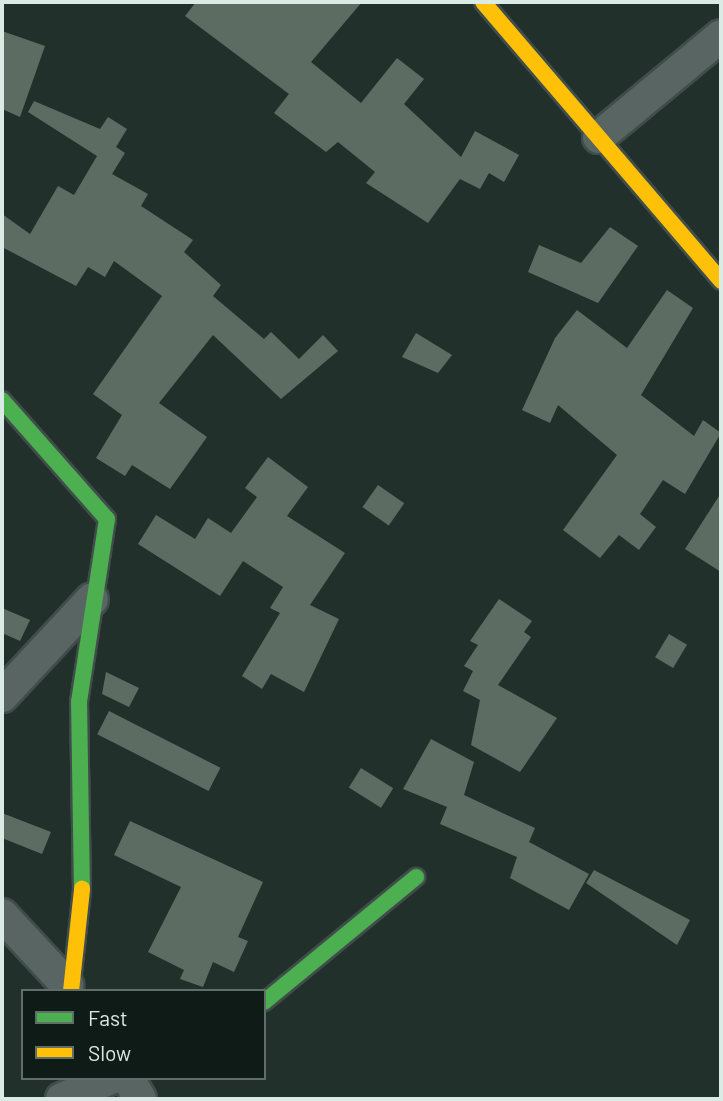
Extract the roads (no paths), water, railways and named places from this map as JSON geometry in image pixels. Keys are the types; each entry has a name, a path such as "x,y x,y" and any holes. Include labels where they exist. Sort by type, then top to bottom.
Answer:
{"street":[{"path":"483,2 721,281"},
{"path":"599,137 721,36"},
{"path":"2,400 107,519 92,600 79,701 84,867 69,988"},
{"path":"2,695 92,600"},
{"path":"266,1000 416,877"},
{"path":"2,915 69,988"},
{"path":"62,1099 106,1080"},
{"path":"129,1080 140,1099"}]}
